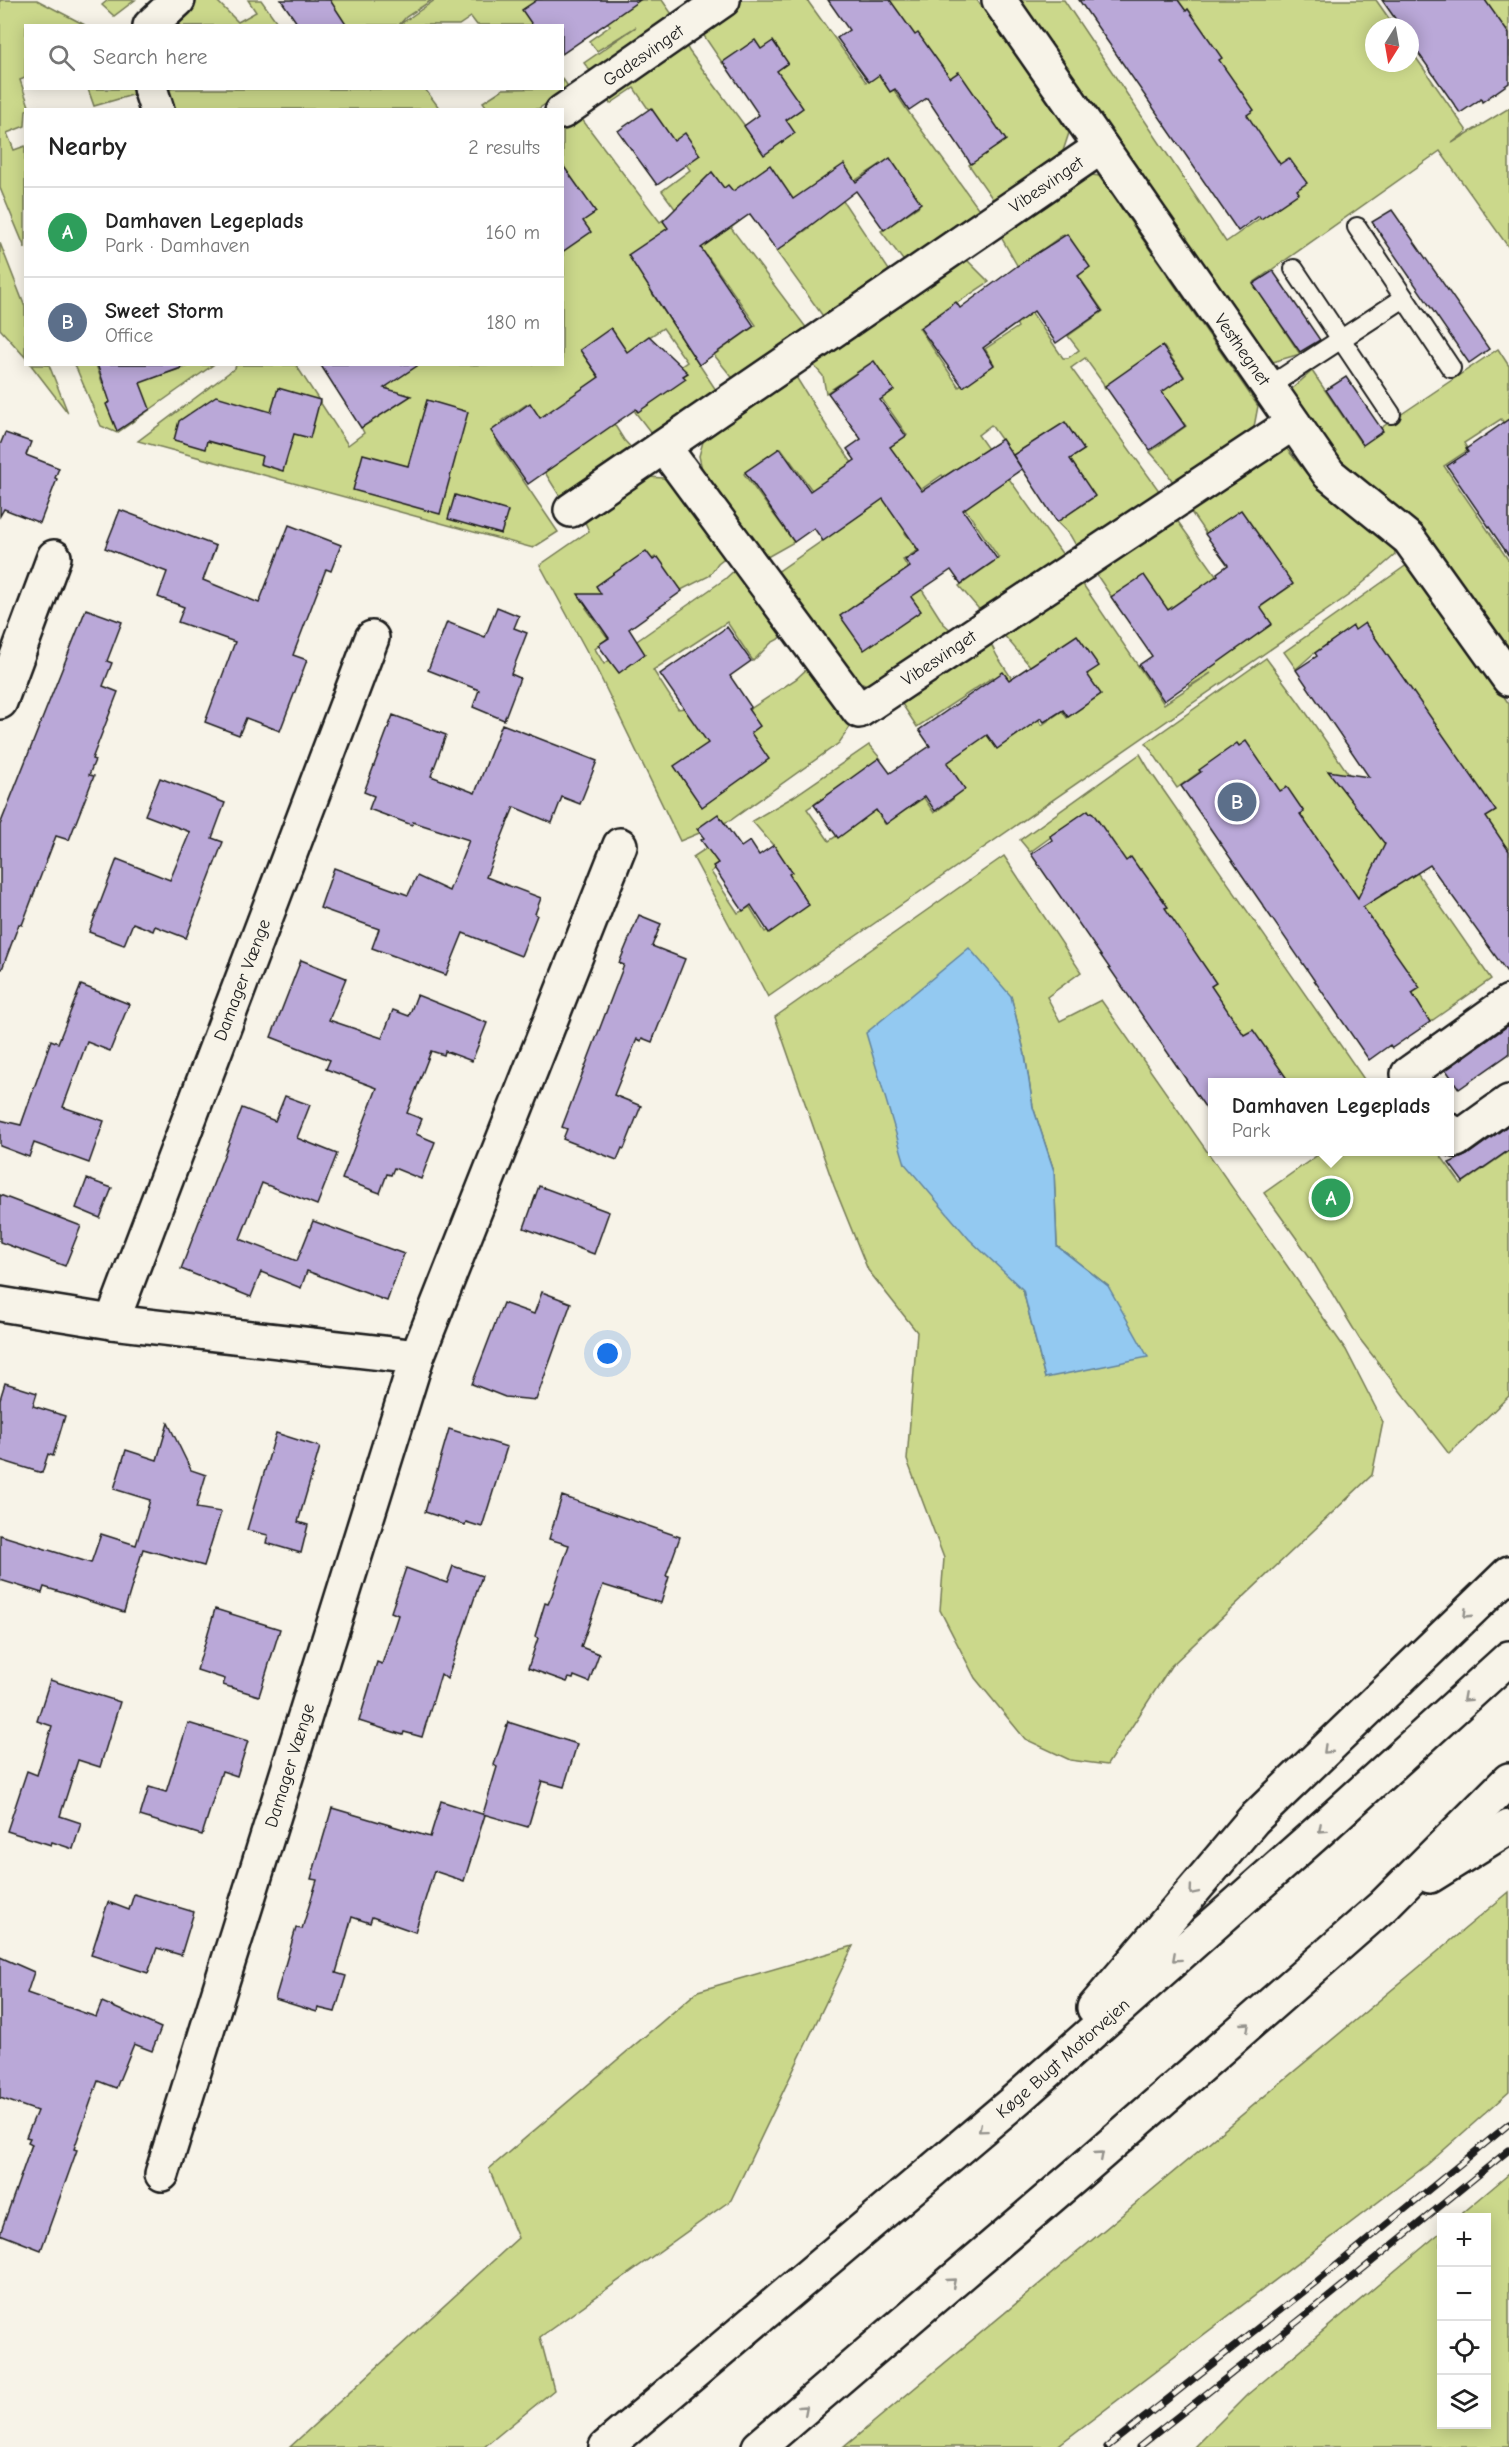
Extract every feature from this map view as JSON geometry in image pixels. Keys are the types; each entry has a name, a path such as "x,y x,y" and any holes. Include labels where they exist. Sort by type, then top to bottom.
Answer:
{"main road":[{"path":"152,24 178,0"},
{"name":"Gadesvinget","path":"564,110 723,0"},
{"name":"Vesthegnet","path":"999,0 1329,474 1409,539 1509,679"},
{"path":"151,90 157,108"},
{"name":"Vibesvinget","path":"571,510 1101,147"},
{"name":"Vibesvinget","path":"664,447 859,711 1293,423"},
{"path":"0,702 54,557"},
{"name":"Damager Vænge","path":"112,1322 372,638"},
{"name":"Damager Vænge","path":"162,2174 417,1357 620,845"},
{"path":"1411,1078 1408,1074 1509,1002"},
{"path":"1454,1137 1456,1140 1509,1102"},
{"path":"0,1304 112,1322 417,1357"},
{"path":"1018,2098 1253,1820 1509,1574"},
{"name":"Køge Bugt Motorvejen","path":"606,2447 1018,2098 1311,1838 1509,1658"},
{"path":"759,2447 1084,2169 1383,1906 1509,1779"},
{"path":"1383,1906 1509,1827"}],"lane":[{"path":"1357,227 1451,368"},
{"path":"1294,269 1391,414"},
{"path":"1268,387 1404,298"}],"green space":[{"path":"0,0 37,0 83,24 24,24 24,78 20,80 30,108 24,108 24,126 7,133 14,150 24,146 24,246 0,188"},
{"path":"108,0 135,0 114,16 102,5"},
{"path":"192,0 216,0 238,22 256,12 248,0 261,0 278,24 168,24"},
{"path":"326,0 432,0 406,17 400,24 344,24"},
{"path":"435,0 542,0 559,24 476,24 471,17 460,24 400,24"},
{"path":"592,0 662,0 674,17 591,72 584,63 636,27 597,51 589,41 610,26"},
{"path":"742,0 807,0 866,82 879,73 870,0 977,0 1069,133 1062,154 994,201 969,165 1005,140 958,72 923,98 888,81 981,212 906,264 881,231 919,206 889,159 837,192 891,273 825,319 776,251 809,228 768,170 749,214 731,228 808,330 735,381 714,355 756,325 709,258 667,287 652,293 720,396 655,438 635,412 684,379 677,369 687,362 663,328 640,343 655,364 580,350 600,379 609,416 624,440 635,452 564,503 544,471 538,421 527,404 502,421 509,433 497,442 558,532 533,548 138,441 236,366 297,366 348,445 364,433 359,423 394,398 386,385 414,366 564,366 564,249 581,221 564,170 564,123 578,114 660,222 676,210 662,191 690,170 634,88 610,104 606,95 683,39 689,51 745,126 772,130 800,110 752,43 723,64 700,30"},
{"path":"1012,0 1064,0 1226,242 1296,193 1165,0 1376,0 1389,18 1365,18 1365,72 1419,72 1419,62 1467,131 1452,143 1509,108 1509,248 1440,151 1253,283 1300,354 1266,364"},
{"path":"1469,0 1509,0 1509,56"},
{"path":"564,80 569,88 539,108 487,108 483,102 501,90 564,90"},
{"path":"88,90 134,90 136,94 94,106"},
{"path":"161,90 426,90 439,108 169,108"},
{"path":"1078,173 1099,176 1258,406 1254,427 1174,484 1150,452 1186,426 1161,392 1184,376 1164,347 1105,389 1085,358 1071,368 1160,492 1078,549 1070,535 1057,522 1094,497 1050,432 1013,456 991,425 978,435 1066,559 984,615 959,586 999,558 942,475 903,502 918,525 905,533 918,550 903,560 943,623 955,634 885,683 865,684 847,677 773,575 881,500 831,516 781,448 744,474 794,542 762,560 703,474 699,456 704,438 793,372 857,470 907,435 880,396 891,388 872,362 826,393 823,376 810,361 963,256 989,282 919,328 959,387 994,364 985,349 1018,327 1014,319 1028,307 1063,358 1068,358 1079,350 1068,336 1103,311 1077,274 1087,267 1064,234 1018,267 997,230"},
{"path":"0,243 24,304 24,356 0,329"},
{"path":"1498,349 1509,366 1509,430 1501,419 1464,443 1468,450 1444,466 1509,561 1509,650 1442,555 1342,467 1285,395 1312,371 1360,442"},
{"path":"32,366 49,366 68,413"},
{"path":"75,366 96,366 106,393 189,366 212,366 117,433 101,426"},
{"path":"1267,449 1287,449 1306,473 1335,501 1394,544 1395,555 1349,595 768,997 693,857 728,834 739,850 711,872 738,913 750,907 765,932 807,906 772,844 752,821 793,797 869,745 881,759 807,809 829,841 876,810 885,824 924,798 934,813 953,799 946,789 942,764 1017,714 993,677 917,727 902,704 990,642 1042,725 1062,711 1067,718 1100,695 1031,667 1002,633 1080,580 1164,704 1211,673 1190,686 1171,656 1207,628 1185,598 1166,611 1113,599 1094,571 1174,516 1256,631 1259,608 1292,585 1240,511 1206,534 1186,505"},
{"path":"647,477 664,478 681,487 728,555 718,563 709,576 681,590 655,557 586,608 608,638 595,649 604,664 725,579 738,567 784,636 771,643 753,661 727,622 653,670 678,709 692,707 712,734 796,679 808,668 850,727 839,743 731,820 680,841 597,670 540,565 589,531 583,518"},
{"path":"1411,562 1509,704 1509,853 1352,627 1313,654 1296,669 1284,652"},
{"path":"1266,658 1491,979 1430,1022 1237,745 1177,788 1146,743"},
{"path":"1140,754 1363,1078 1272,1078 1087,811 1030,852 1020,840"},
{"path":"1004,856 1081,972 1047,997 1060,1021 1101,1000 1208,1156 1346,1350 1383,1422 1372,1475 1171,1666 1107,1765 1070,1760 1025,1739 975,1678 940,1610 944,1558 907,1460 917,1332 868,1270 834,1186 775,1017","holes":["1011,996 1025,1055 1033,1107 1054,1171 1057,1246 1108,1286 1045,1378 1023,1290"]},
{"path":"1509,1151 1509,1396 1449,1454 1359,1338 1312,1260 1264,1193 1316,1156 1441,1156 1461,1184"},
{"path":"1509,1892 1509,2092 1428,2164 1056,2447 844,2447"},
{"path":"853,1946 731,2200 540,2337 554,2390 484,2447 290,2447 518,2238 489,2169 698,1991"},
{"path":"1509,2174 1509,2447 1195,2447 1247,2395 1437,2235 1437,2429 1491,2429 1491,2213 1463,2213"}],"water":[{"path":"969,948 1011,996 1025,1055 1033,1107 1054,1171 1057,1246 1108,1286 1148,1357 1045,1378 1023,1290 969,1239 905,1164 866,1033"}],"building":[{"path":"281,0 330,0 346,24 298,24"},
{"path":"537,0 640,0 564,53 564,24 532,24 522,10"},
{"path":"828,0 890,0 915,35 918,33 950,78 959,72 1006,140 971,164 927,98 909,110 895,89 890,92 879,75 869,82 837,38 849,30"},
{"path":"1079,0 1178,0 1186,11 1188,9 1222,58 1219,60 1254,110 1247,115 1280,164 1289,158 1307,183 1297,190 1299,193 1261,219 1259,216 1238,231"},
{"path":"1382,0 1485,0 1509,34 1509,83 1482,102 1481,99 1460,113 1419,54 1419,18 1395,18"},
{"path":"755,40 761,49 773,41 788,63 777,71 803,108 786,120 795,133 764,155 744,126 759,115 723,62"},
{"path":"651,108 674,141 685,133 700,155 657,185 618,131"},
{"path":"890,158 921,203 884,230 856,191 777,251 750,214 701,248 754,326 699,365 628,255 668,228 663,221 712,172 724,188 728,185 733,191 770,165 793,199 844,164 856,182"},
{"path":"564,167 596,212 583,221 591,232 564,251"},
{"path":"1392,210 1489,349 1469,363 1372,222"},
{"path":"1067,234 1090,267 1078,276 1102,311 1056,343 1034,311 983,348 994,365 963,387 920,328 956,302 960,308 1017,266"},
{"path":"1273,271 1320,340 1300,352 1253,284"},
{"path":"611,328 627,352 649,336 688,373 683,376 686,379 638,412 636,409 528,484 491,431 530,403 540,418 599,377 580,350"},
{"path":"1162,346 1184,377 1162,392 1185,426 1150,450 1105,386"},
{"path":"874,361 894,390 880,400 906,436 890,447 922,491 1002,439 1022,469 963,510 997,559 961,584 951,570 911,597 921,611 864,650 840,616 910,567 905,560 919,551 883,499 823,541 814,528 794,542 745,472 780,448 810,491 855,460 847,449 861,439 828,393"},
{"path":"98,366 180,366 181,368 140,383 150,409 117,431 106,404 110,402"},
{"path":"321,366 417,366 384,388 411,396 361,428"},
{"path":"1346,377 1383,431 1363,445 1326,390"},
{"path":"278,388 320,400 310,438 294,434 283,471 260,464 262,456 207,441 205,449 174,440 179,421 216,396 271,412"},
{"path":"427,400 468,412 440,514 353,490 363,454 408,466"},
{"path":"1509,419 1509,556 1447,466 1468,452 1466,449"},
{"path":"1065,422 1084,450 1070,459 1095,496 1057,522 1013,455"},
{"path":"5,433 31,442 26,455 59,468 40,523 4,509 0,516 0,445"},
{"path":"455,495 508,511 501,534 448,519"},
{"path":"120,510 216,546 203,580 259,603 289,525 341,545 331,571 326,569 293,655 307,660 280,731 246,718 239,735 205,722 235,642 178,622 184,607 158,597 167,572 105,548"},
{"path":"1241,510 1293,584 1260,607 1272,624 1164,701 1139,665 1152,656 1111,597 1144,575 1168,610 1218,575 1217,573 1228,565 1205,534"},
{"path":"646,551 653,560 658,557 682,591 629,629 645,654 619,673 598,645 609,638 578,594 601,594 596,586"},
{"path":"497,607 519,616 514,628 527,633 511,674 520,678 504,720 473,707 479,690 428,670 447,622 485,637"},
{"path":"86,609 122,622 107,661 112,663 103,686 118,692 92,759 95,760 89,775 94,776 69,840 56,836 22,925 19,924 2,969 0,968 0,825"},
{"path":"1365,623 1496,811 1486,817 1509,851 1509,975 1430,865 1363,907 1420,988 1412,993 1430,1022 1392,1048 1390,1045 1369,1060 1181,786 1237,743 1239,746 1246,741 1280,791 1287,787 1304,812 1300,814 1358,898 1385,844 1328,771 1369,777 1296,670 1317,656 1315,653 1353,626 1355,630"},
{"path":"727,627 751,661 730,676 751,707 748,709 760,726 751,733 769,759 702,807 674,766 708,743 660,674"},
{"path":"1077,635 1099,666 1087,674 1101,694 1068,717 1063,710 1044,722 1041,718 997,749 987,735 947,763 965,789 935,811 925,796 886,824 876,810 838,838 814,805 879,758 890,773 930,746 919,730 1003,672 1009,680"},
{"path":"393,715 446,735 431,776 475,793 502,724 597,761 580,804 562,797 552,823 514,807 486,877 541,898 521,956 463,933 446,975 372,948 379,929 320,908 334,868 408,895 417,876 449,891 469,840 413,822 412,825 369,809 374,796 364,792"},
{"path":"160,778 225,803 212,838 223,842 186,938 155,926 153,931 133,923 124,945 89,932 117,859 170,880 190,832 145,815"},
{"path":"1088,810 1092,812 1126,861 1131,857 1168,907 1165,908 1216,983 1211,986 1244,1035 1253,1030 1287,1078 1208,1078 1208,1111 1031,854 1052,840 1050,836"},
{"path":"718,814 741,847 750,841 759,855 774,845 792,872 789,874 809,905 769,933 751,905 743,911 713,866 718,863 701,840 704,838 697,829"},
{"path":"639,915 661,924 652,946 685,959 652,1042 642,1038 641,1041 637,1039 614,1095 641,1106 624,1149 622,1148 617,1160 563,1139 567,1129 562,1127 624,965 619,963"},
{"path":"301,960 346,978 329,1020 382,1038 393,1010 409,1016 417,995 487,1023 472,1061 445,1051 444,1055 431,1051 407,1113 422,1119 416,1134 435,1142 421,1179 394,1168 391,1175 387,1174 380,1193 342,1179 377,1088 326,1069 330,1060 271,1037"},
{"path":"81,985 129,1004 110,1051 87,1042 63,1107 104,1121 89,1163 34,1143 29,1157 0,1146 0,1120 21,1125 51,1040 58,1043"},
{"path":"1509,1025 1509,1054 1459,1089 1454,1078 1446,1070"},
{"path":"285,1096 310,1105 297,1138 337,1154 317,1205 262,1183 240,1239 297,1261 313,1221 404,1254 387,1301 307,1271 301,1288 261,1272 251,1297 181,1269 242,1108 275,1121"},
{"path":"1509,1125 1509,1150 1463,1182 1449,1163 1467,1155"},
{"path":"87,1179 112,1188 100,1218 76,1208"},
{"path":"539,1186 609,1212 594,1254 524,1228"},
{"path":"0,1195 81,1226 65,1266 0,1242"},
{"path":"542,1292 571,1303 536,1400 505,1397 472,1384 503,1303 534,1314"},
{"path":"5,1383 37,1393 33,1406 65,1416 53,1456 48,1454 42,1473 0,1460 0,1399"},
{"path":"168,1423 191,1470 206,1475 196,1508 221,1512 204,1566 143,1549 124,1612 44,1587 42,1593 0,1580 0,1535 91,1563 101,1534 136,1545 150,1500 114,1489 126,1450 157,1460"},
{"path":"449,1429 507,1447 482,1527 466,1522 465,1525 425,1512"},
{"path":"276,1433 320,1447 298,1522 308,1525 301,1553 266,1543 268,1535 247,1530"},
{"path":"562,1496 680,1537 666,1576 669,1577 661,1603 603,1585 581,1647 599,1654 589,1682 574,1676 567,1682 528,1668 538,1638 535,1636 545,1603 548,1604 552,1595 569,1545 549,1539"},
{"path":"453,1566 482,1576 447,1679 441,1674 422,1737 404,1732 403,1735 359,1721 377,1662 382,1664 398,1615 391,1612 406,1568 447,1583"},
{"path":"215,1609 280,1629 259,1696 223,1685 225,1679 197,1670"},
{"path":"50,1680 120,1702 100,1767 78,1760 60,1816 81,1823 73,1849 52,1842 51,1845 7,1831 27,1771 37,1775 52,1726 37,1721"},
{"path":"508,1722 577,1744 564,1787 542,1781 528,1827 483,1814 497,1767 494,1765"},
{"path":"188,1723 248,1741 237,1776 222,1771 202,1835 140,1816 149,1787 166,1792"},
{"path":"441,1801 485,1815 464,1881 434,1871 415,1932 372,1917 370,1923 352,1917 336,1973 346,1976 335,2012 318,2008 317,2012 275,1999 296,1928 302,1929 317,1880 311,1879 332,1808 430,1837"},
{"path":"134,1894 194,1912 181,1955 157,1948 148,1973 91,1955 108,1902 129,1910"},
{"path":"0,1957 34,1972 27,1993 96,2017 102,2002 161,2028 152,2051 134,2044 116,2088 98,2081 74,2149 77,2150 41,2250 0,2234 32,2144 28,2142 30,2138 26,2137 37,2111 0,2098"}],"railway":[{"path":"1107,2447 1316,2282 1509,2124"},
{"path":"1139,2447 1509,2150"}],"place":[{"name":"Sweet Storm","path":"1237,802"},
{"name":"Damhaven Legeplads","path":"1331,1198"}]}
